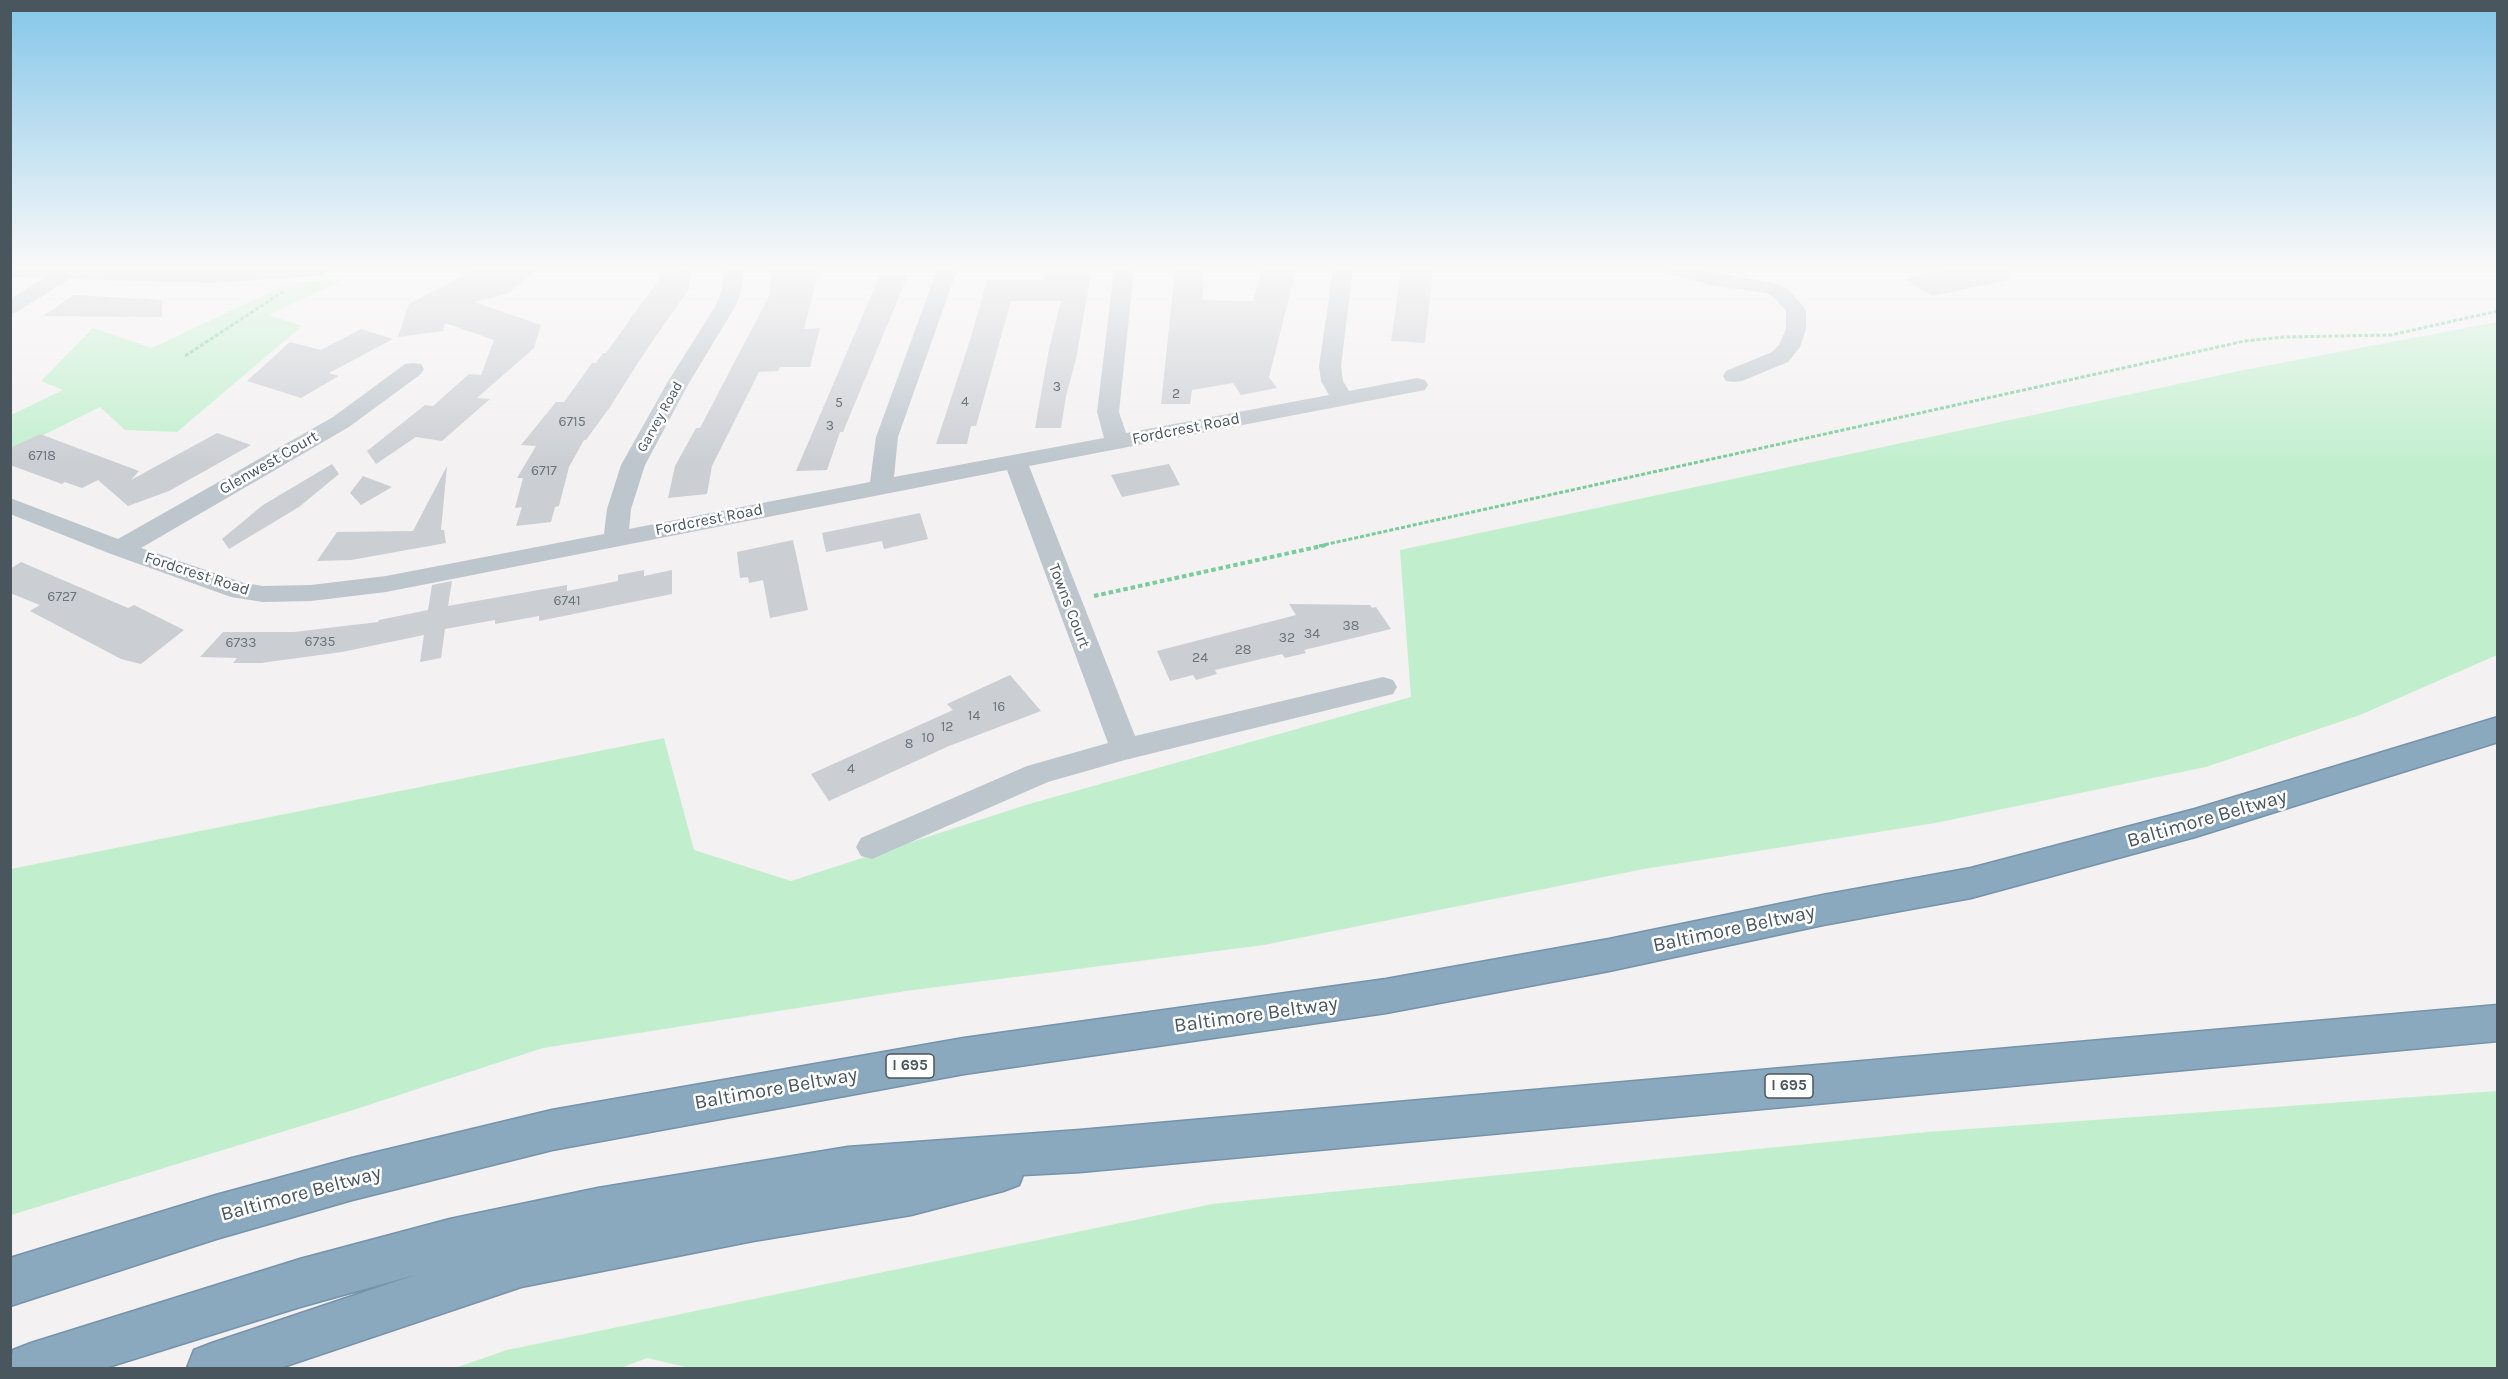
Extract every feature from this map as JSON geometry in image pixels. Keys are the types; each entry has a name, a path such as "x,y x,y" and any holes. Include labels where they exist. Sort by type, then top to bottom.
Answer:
{"highway":[{"path":"1823,910 1871,891 1937,870 2292,773 2498,708"},
{"name":"Baltimore Beltway","path":"10,1282 216,1217 352,1179 552,1130 964,1056 1386,996 1609,955 1823,910 1971,882 2108,847 2317,787 2498,729"},
{"name":"I 695","path":"32,1368 300,1283 440,1244 526,1224 735,1185 848,1168 987,1156 1080,1151 2498,1023"},
{"path":"212,1368 520,1264 753,1219 910,1193 1080,1151"}],"street":[{"name":"Garvey Road","path":"616,538 619,509 633,465 678,383 708,334"},
{"path":"881,487 887,437 922,334"},
{"path":"1117,334 1108,412 1117,442"},
{"path":"1334,334 1330,366 1332,381 1342,399"},
{"path":"1734,376 1780,357 1790,347 1794,334"},
{"name":"Glenwest Court","path":"120,549 341,422 413,369"},
{"name":"Fordcrest Road","path":"10,506 120,549 240,591 286,594 343,591 1417,386"},
{"name":"Towns Court","path":"1015,461 1066,602 1125,749"},
{"path":"872,847 1038,774 1125,749 1383,687"}],"path":[{"path":"185,356 219,334"},
{"path":"1066,602 2245,341 2284,337 2378,334"}],"green space":[{"path":"87,334 112,334 152,348 181,334 292,334 177,432 125,430 100,407 11,451 11,415 63,390 41,381"},
{"path":"2432,334 2497,334 2497,655 2360,715 2206,767 1935,823 1644,869 1264,945 906,991 543,1048 350,1111 11,1215 11,869 664,738 694,850 791,881 1029,804 1411,697 1400,550 2244,370"},
{"path":"2497,1091 2497,1368 690,1368 647,1358 621,1368 455,1368 507,1350 1212,1204 1927,1132"}],"building":[{"path":"351,334 378,334 393,339 329,373 339,376 301,398 247,381 290,342 321,350"},
{"path":"399,334 418,334 398,337"},
{"path":"478,334 538,334 534,348 477,398 490,399 442,441 416,437 376,464 367,451 425,405 433,406 469,374 481,375 494,340"},
{"path":"619,334 657,334 610,407 584,440 569,467 559,506 555,507 551,522 516,526 522,507 515,508 523,478 517,478 536,446 521,445 556,402 564,402 592,363 596,363 603,353 606,353"},
{"path":"749,334 818,334 810,367 780,367 778,371 759,372 712,466 707,494 668,498 675,466 696,428 700,428"},
{"path":"855,334 883,334 843,432 840,432 827,470 796,471"},
{"path":"972,334 1002,334 976,426 971,426 967,444 936,444"},
{"path":"1053,334 1080,334 1061,428 1035,428"},
{"path":"1168,334 1280,334 1269,377 1277,388 1241,395 1233,383 1192,390 1190,404 1161,404"},
{"path":"1392,334 1426,334 1425,343 1391,341"},
{"path":"217,433 251,445 169,491 128,506 98,480 82,488 65,482 62,484 10,465 10,448 40,434 139,471 131,480"},
{"path":"332,464 339,474 299,507 229,549 222,539 263,505"},
{"path":"1169,464 1180,485 1122,497 1111,475"},
{"path":"447,466 441,530 444,530 446,543 351,560 317,561 337,532 413,531"},
{"path":"363,476 392,487 361,505 350,493"},
{"path":"920,513 928,539 884,549 882,541 826,552 822,533"},
{"path":"793,540 808,610 770,618 763,580 749,583 748,577 740,578 737,552"},
{"path":"21,562 128,608 134,605 184,630 141,664 121,659 30,611 40,605 10,593 10,569"},
{"path":"644,570 644,576 672,570 672,594 539,621 539,616 495,624 495,620 445,629 441,658 420,662 424,635 342,652 261,663 233,663 237,658 200,657 223,632 294,632 378,622 428,610 432,585 452,581 448,606 567,585 567,591 618,581 618,575"},
{"path":"1289,604 1370,605 1372,608 1376,607 1391,629 1304,650 1306,653 1285,658 1282,654 1215,670 1217,674 1196,680 1193,675 1170,681 1157,651 1296,615"},
{"path":"1010,675 1041,711 949,746 829,801 811,774 953,710 947,704"}]}
